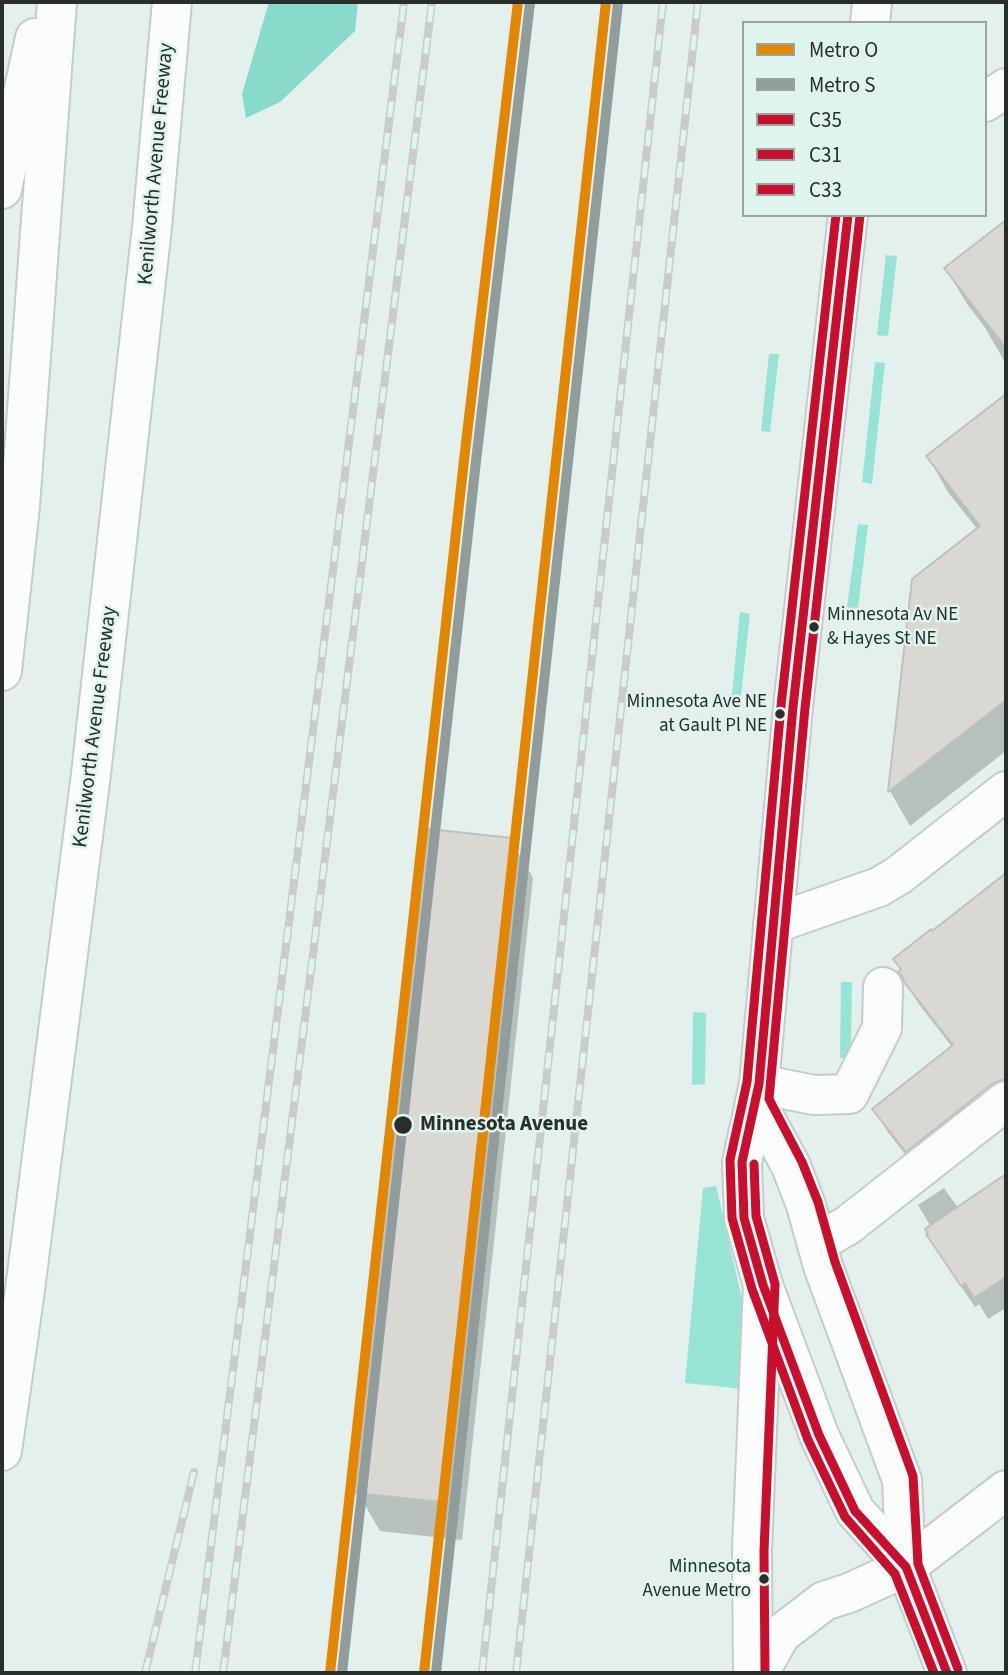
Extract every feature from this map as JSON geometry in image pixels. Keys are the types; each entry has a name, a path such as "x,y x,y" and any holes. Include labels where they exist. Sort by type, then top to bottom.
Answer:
{"main road":[{"path":"2,189 43,2"},
{"path":"2,671 20,506 57,2"},
{"name":"Kenilworth Avenue Freeway","path":"2,1451 91,774 152,227 172,2"},
{"path":"152,227 199,2"},
{"path":"870,21 872,2"},
{"path":"987,101 1006,88"},
{"path":"848,217 793,707 757,1093 742,1162 744,1218 763,1285 820,1436 855,1511 905,1567"},
{"path":"774,924 879,887 899,875 1006,791"},
{"path":"757,1093 849,1094 881,1028 883,987"},
{"path":"757,1093 792,1166 823,1266 902,1480 905,1567 947,1673"},
{"path":"817,1244 849,1225 1006,1101"},
{"path":"753,1673 752,1551 763,1285"},
{"path":"759,1673 781,1634 824,1601 849,1593 905,1567 1006,1490"}],"green space":[{"path":"269,2 358,2 355,31 280,102 246,118 242,94"},
{"path":"886,255 897,256 888,336 877,335"},
{"path":"769,354 779,354 770,432 761,431"},
{"path":"875,362 885,363 872,484 862,482"},
{"path":"858,524 868,525 857,617 846,615"},
{"path":"740,612 750,614 740,705 731,704"},
{"path":"841,982 852,982 851,1058 840,1058"},
{"path":"693,1012 706,1013 705,1084 692,1085"},
{"path":"716,1186 745,1312 743,1389 685,1383 703,1188"}],"building":[{"path":"1006,220 1006,348 944,268"},
{"path":"1006,394 1006,700 888,792 912,579 980,526 926,456"},
{"path":"429,829 512,838 441,1502 356,1493"},
{"path":"1006,873 1006,1080 992,1084 906,1152 872,1109 953,1045 904,982 898,972 901,969 893,959"},
{"path":"1006,1174 1006,1277 974,1298 965,1283 961,1286 925,1229"}],"railway":[{"path":"195,1673 404,2"},
{"path":"223,1673 432,2"},
{"path":"482,1673 663,2"},
{"path":"516,1673 698,2"},
{"path":"145,1673 194,1472"}],"metro line":[{"name":"O","path":"330,1673 464,460 518,2"},
{"name":"O","path":"424,1673 606,2"},
{"name":"S","path":"342,1673 476,461 530,3"},
{"name":"S","path":"436,1673 618,3"}],"transit line":[{"name":"C31","path":"836,217 781,706 747,1082 730,1160 732,1218 752,1289 808,1440 845,1517 895,1574 934,1673"},
{"name":"C35","path":"848,217 793,707 759,1084 742,1162 744,1218 763,1285 819,1435 855,1511 906,1567 947,1673"},
{"name":"C33","path":"860,217 805,708 769,1099 802,1162 818,1202 835,1262 913,1476 918,1564 958,1669"},
{"name":"C33","path":"754,1164 756,1216 775,1284 764,1551 765,1673"}],"place":[{"name":"Minnesota Av NE & Hayes St NE","path":"814,627"},
{"name":"Minnesota Ave NE at Gault Pl NE","path":"780,714"},
{"name":"Minnesota Avenue","path":"403,1125"},
{"name":"Minnesota Avenue Metro","path":"764,1579"}]}
